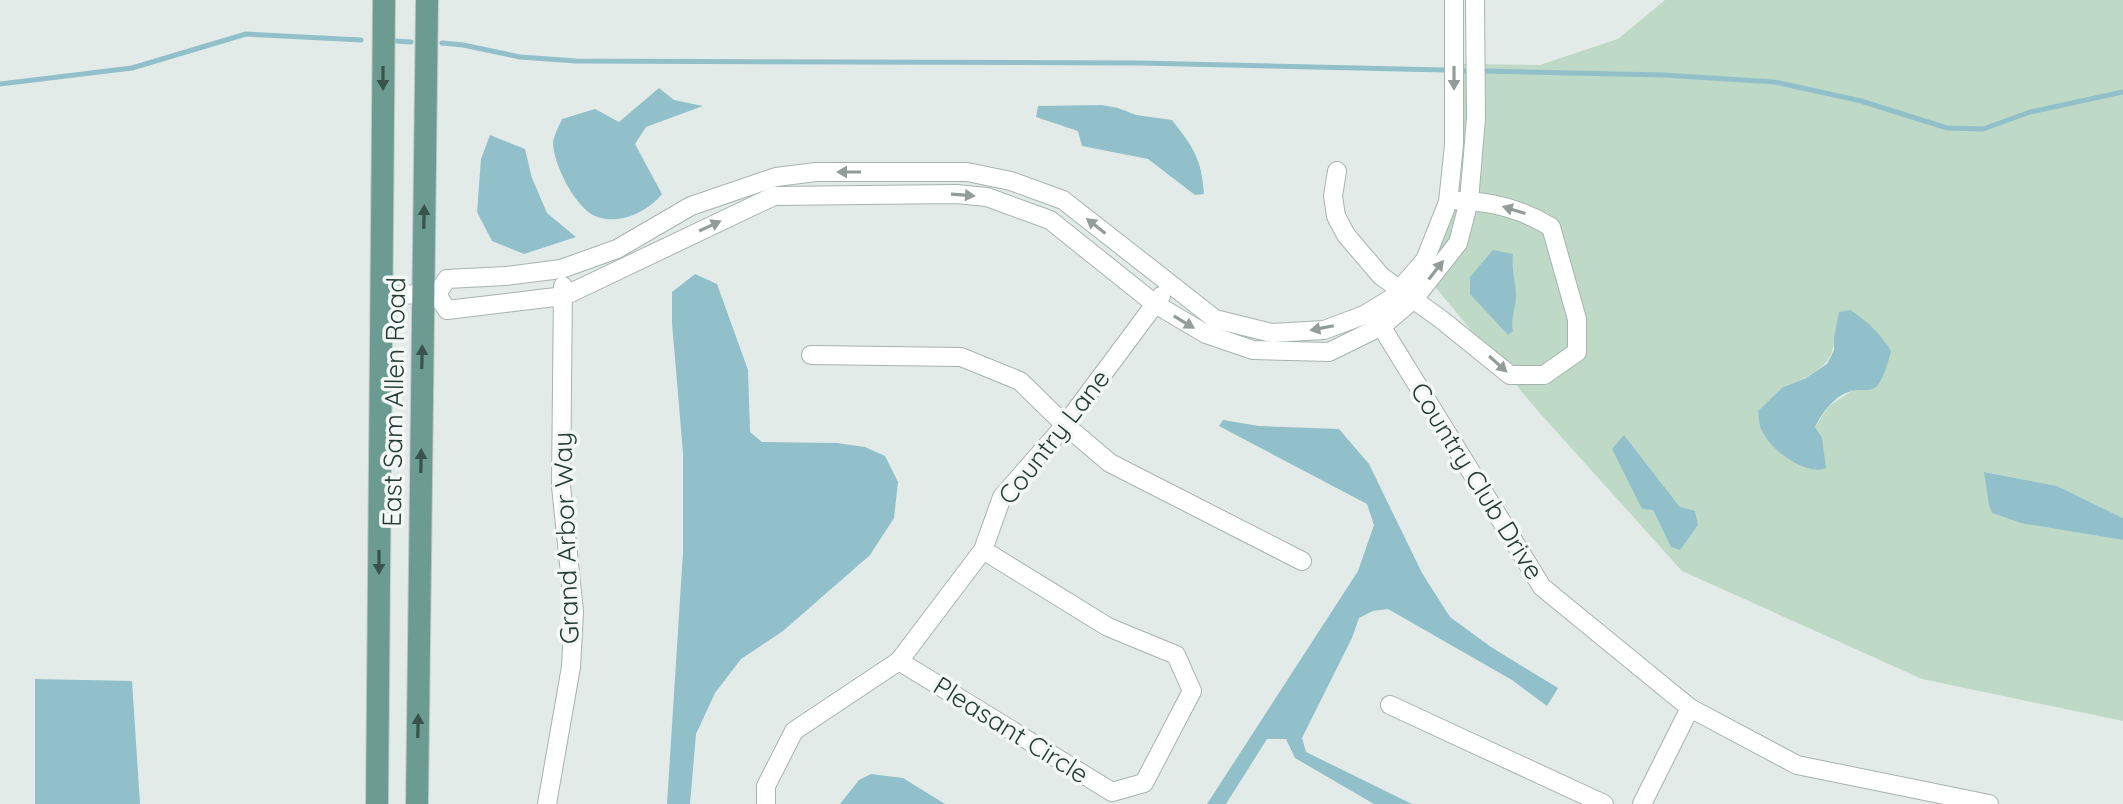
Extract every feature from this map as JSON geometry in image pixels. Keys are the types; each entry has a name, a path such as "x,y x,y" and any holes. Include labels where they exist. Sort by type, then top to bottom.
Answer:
{"main road":[{"path":"377,804 384,0"},
{"name":"East Sam Allen Road","path":"417,804 430,294 427,0"}],"street":[{"path":"1407,294 1425,260 1448,202 1454,120 1454,0"},
{"path":"381,295 430,294 447,279 561,269 659,249 774,196 956,194 987,197 1050,220 1155,304 1206,334 1253,350 1329,352 1407,294 1458,243 1469,201 1476,118 1475,0"},
{"path":"1454,120 1476,118"},
{"path":"1337,171 1333,196 1336,216 1346,235 1381,276 1510,375 1544,375 1577,352 1577,319 1551,227 1533,216 1510,208 1469,201 1448,202"},
{"path":"430,294 447,310 564,296 621,257 648,231 691,206 776,177 816,172 967,172 1011,181 1063,200 1215,319 1272,333 1324,330 1376,319"},
{"path":"890,195 891,172"},
{"path":"648,231 659,249"},
{"name":"Grand Arbor Way","path":"547,804 571,667 574,612 561,486 564,296 561,269"},
{"path":"506,276 509,302"},
{"name":"Country Lane","path":"766,804 766,786 794,731 899,661 983,550 1002,497 1065,425 1170,285"},
{"name":"Country Club Drive","path":"1376,319 1542,587 1690,708 1797,765 1989,804"},
{"path":"811,355 961,357 1020,381 1110,463 1302,561"},
{"name":"Pleasant Circle","path":"899,661 1112,792 1144,783 1192,691 1176,655 1108,627 983,550"},
{"path":"1390,705 1604,804"},
{"path":"1642,804 1690,708"}],"green space":[{"path":"1665,0 2123,0 2123,518 2057,486 1985,472 2079,532 2123,540 2123,721 1922,679 1682,571 1537,410 1427,277 1462,179 1463,64 1540,65 1618,39","holes":["1493,250 1512,255 1511,270 1516,297 1510,321","1873,330 1886,342 1853,390 1829,406 1815,427 1783,387 1810,375 1825,364 1830,357 1834,338","1624,435 1680,507 1671,547"]}],"water":[{"path":"659,88 674,100 703,106 646,127 635,144 662,194 632,216 604,219 595,216 580,204 566,184 557,162 553,142 562,119 595,109 619,122"},
{"path":"1102,105 1136,115 1172,120 1195,154 1204,194 1195,195 1148,159 1082,146 1078,131 1036,117 1038,106"},
{"path":"490,135 525,149 532,178 547,213 576,237 524,254 492,241 477,212 481,159"},
{"path":"1493,250 1513,254 1516,301 1513,331 1508,335 1470,294 1470,277"},
{"path":"695,274 717,284 748,370 750,432 762,442 837,443 865,447 885,456 898,482 894,518 870,555 783,631 741,659 715,693 696,734 690,804 667,804 683,552 683,453 672,292"},
{"path":"1850,310 1873,328 1891,351 1876,387 1843,394 1823,414 1815,427 1822,438 1826,468 1809,469 1790,460 1773,446 1761,429 1758,411 1783,387 1806,378 1827,364 1834,350 1839,312"},
{"path":"1223,420 1259,426 1339,429 1369,464 1422,573 1450,617 1491,647 1558,688 1547,706 1512,680 1388,609 1373,611 1359,618 1302,738 1306,752 1412,804 1374,804 1295,758 1286,739 1267,739 1226,804 1207,804 1358,571 1374,525 1367,504 1219,426"},
{"path":"1624,435 1680,507 1695,511 1698,525 1680,550 1671,547 1653,510 1642,509 1612,449"},
{"path":"1984,472 2057,486 2123,518 2123,540 2021,523 1992,513"},
{"path":"35,679 132,681 140,804 35,804"},
{"path":"871,774 903,778 945,804 840,804 859,780"}],"waterway":[{"path":"0,84 132,68 246,34 361,40"},
{"path":"394,41 411,42"},
{"path":"442,43 520,57 576,61 1139,63 1444,70"},
{"path":"1485,71 1663,75 1775,82 1861,101 1947,128 1983,129 2030,112 2123,92"}]}
